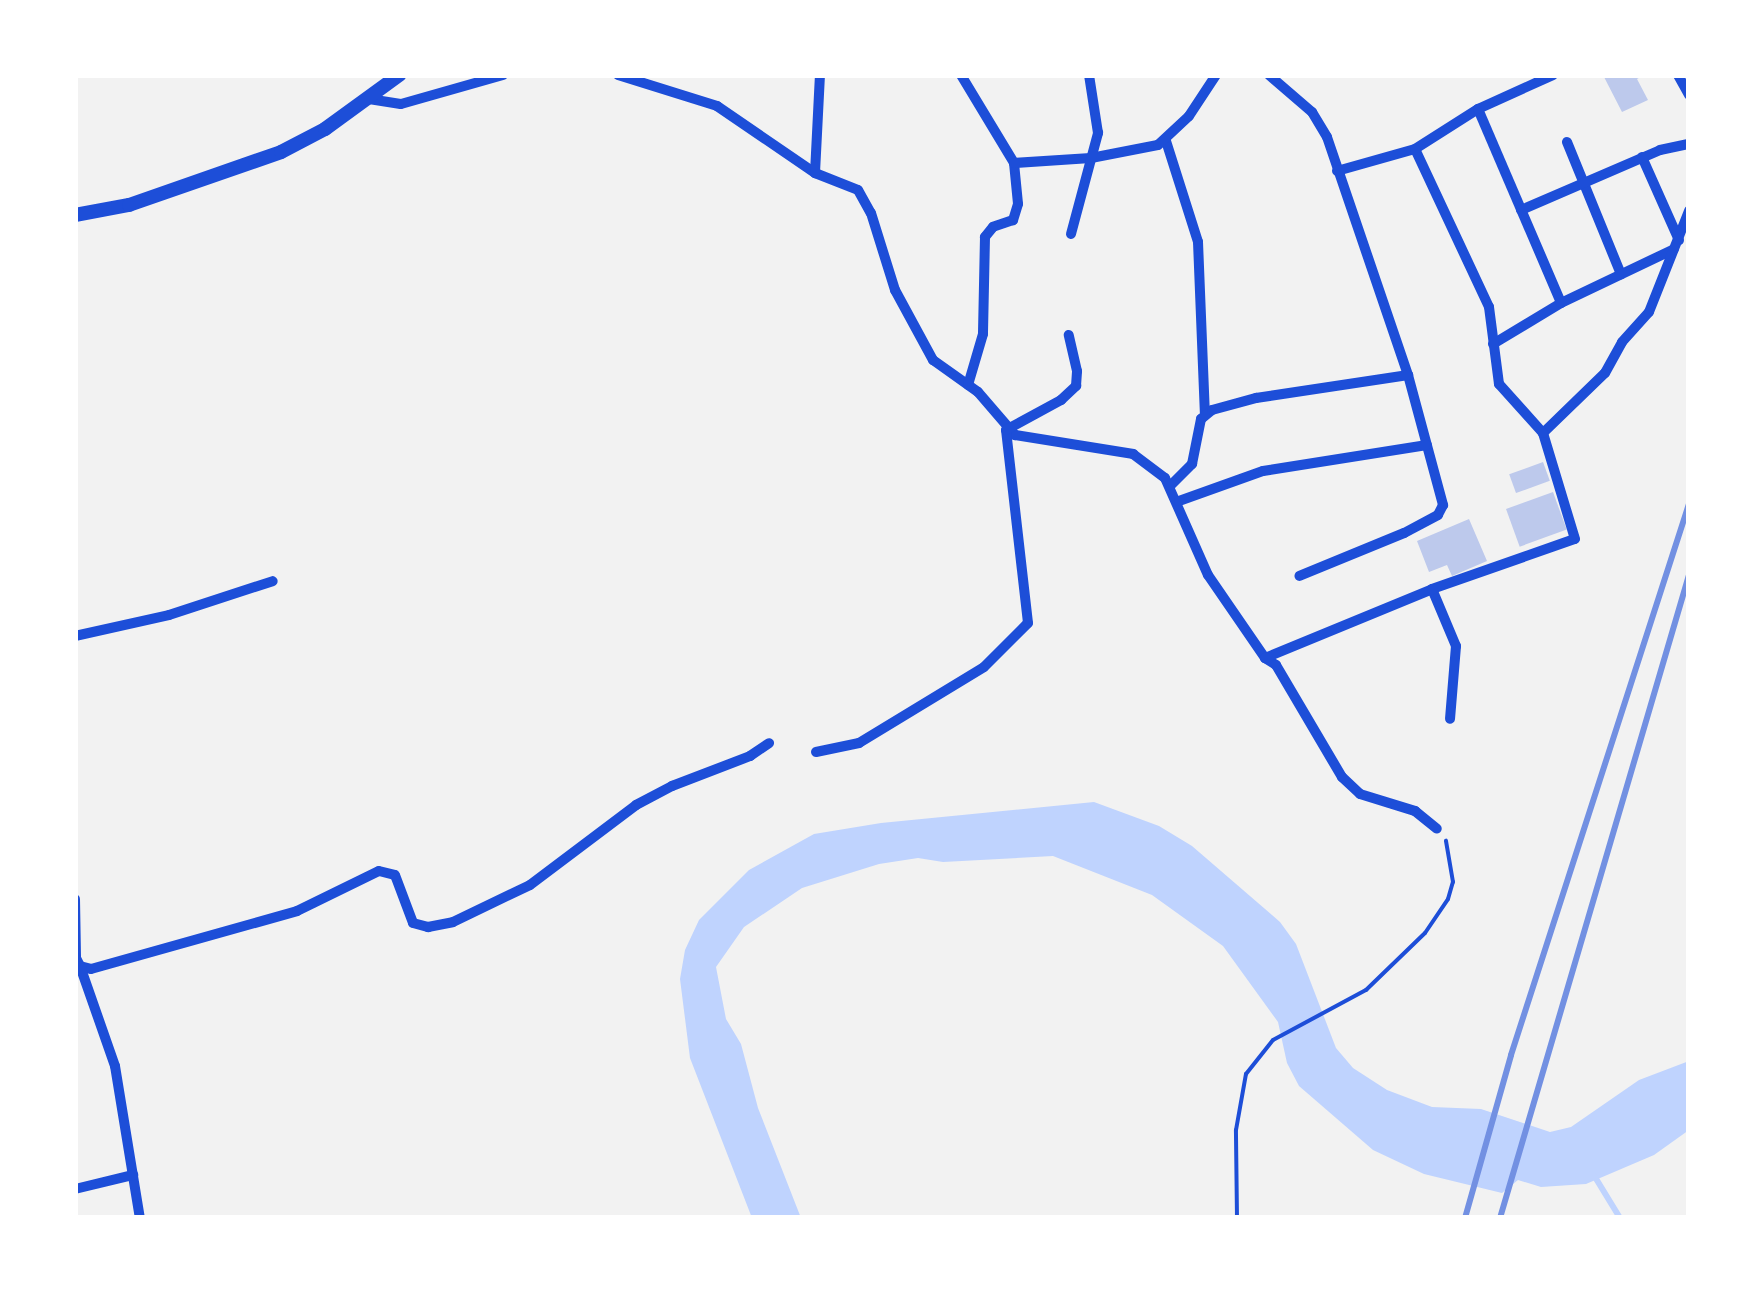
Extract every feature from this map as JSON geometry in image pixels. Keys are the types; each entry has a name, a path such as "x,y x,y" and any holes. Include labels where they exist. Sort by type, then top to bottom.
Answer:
{"street":[{"path":"75,214 129,204 282,152 369,99 400,75"},
{"path":"369,99 401,104 503,75"},
{"path":"618,75 717,106 814,173 847,183 864,196 895,290 918,337 944,372 968,385 1006,430 1026,439 1132,454 1171,485 1208,575 1265,658 1276,665 1350,786 1415,811 1438,829"},
{"path":"814,173 820,75"},
{"path":"961,75 1014,163 1016,214 988,231 983,244 983,334 968,385"},
{"path":"1071,234 1098,125 1089,75"},
{"path":"1014,163 1091,158 1143,150 1166,142 1216,75"},
{"path":"1269,75 1312,112 1327,137 1408,375 1442,505 1438,515 1299,576"},
{"path":"1338,171 1416,148 1478,109 1553,75"},
{"path":"1678,75 1689,95"},
{"path":"1478,109 1561,303"},
{"path":"1166,142 1198,242 1206,414 1192,464 1171,485"},
{"path":"1567,142 1621,274"},
{"path":"1521,210 1642,157 1689,144"},
{"path":"1265,658 1432,590 1575,538 1543,433 1499,384 1489,307 1416,148"},
{"path":"1642,157 1677,244"},
{"path":"1543,433 1605,373 1622,342 1648,312 1689,210"},
{"path":"1493,344 1561,303 1677,244"},
{"path":"1006,430 1061,400 1076,386 1078,371 1070,335"},
{"path":"1206,414 1256,398 1408,375"},
{"path":"816,752 860,743 984,668 1028,623 1006,430"},
{"path":"1179,501 1263,471 1427,445"},
{"path":"75,636 168,616 274,581"},
{"path":"1432,590 1456,646 1450,719"},
{"path":"80,966 91,969 297,911 379,871 395,874 413,923 428,927 453,922 530,885 636,805 672,786 750,756 769,743"},
{"path":"75,899 80,966 115,1066 140,1218"},
{"path":"75,1189 133,1175"}],"path":[{"path":"1237,1218 1236,1130 1252,1063 1273,1040 1366,990 1440,913 1448,899 1454,867 1438,829"}],"water":[{"path":"1094,802 1159,826 1192,846 1280,922 1296,944 1336,1048 1353,1068 1387,1090 1432,1107 1481,1109 1550,1132 1571,1127 1639,1080 1689,1061 1689,1130 1654,1155 1586,1184 1541,1187 1518,1180 1502,1193 1424,1174 1373,1150 1299,1086 1287,1063 1278,1022 1223,946 1152,895 1053,856 943,862 918,858 879,864 802,888 744,927 716,967 726,1019 741,1044 758,1108 801,1218 752,1218 690,1058 680,979 685,950 699,920 749,870 814,834 881,823"}],"building":[{"path":"1603,75 1644,75 1637,79 1648,100 1622,112"},
{"path":"1543,462 1550,481 1516,493 1509,474"},
{"path":"1553,492 1567,530 1520,547 1506,509"},
{"path":"1469,519 1487,561 1452,576 1447,565 1429,572 1417,541"}],"waterway":[{"path":"1595,1177 1620,1218"}],"railway":[{"path":"1465,1218 1511,1055 1689,504"},
{"path":"1500,1218 1689,575"}]}
